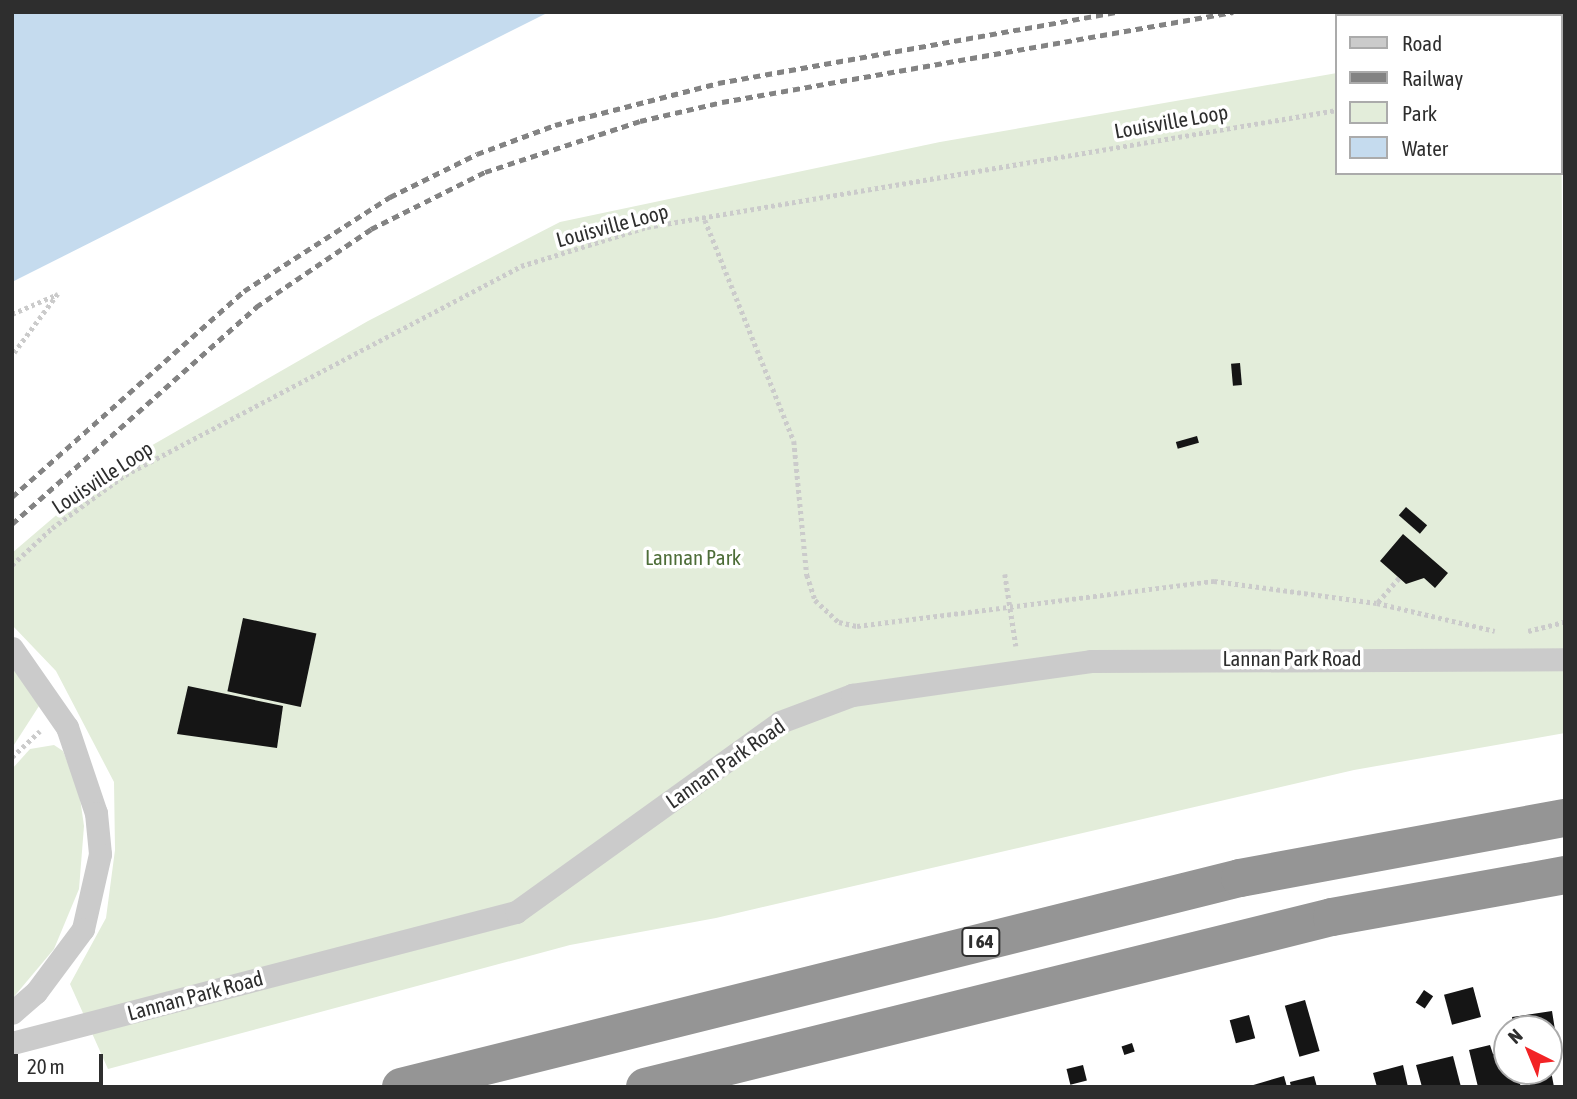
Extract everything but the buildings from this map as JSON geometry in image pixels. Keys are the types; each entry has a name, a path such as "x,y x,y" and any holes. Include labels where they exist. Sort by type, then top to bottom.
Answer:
{"highway":[{"name":"I 64","path":"401,1087 1240,878 1565,818"},
{"path":"645,1087 1332,917 1565,876"}],"street":[{"path":"12,648 67,727 96,813 100,854 83,929 36,992 12,1013"},
{"name":"Lannan Park Road","path":"12,1043 516,912 780,722 890,686 1091,662 1286,657 1565,659"}],"path":[{"name":"Louisville Loop","path":"12,565 52,528 125,475 521,266 647,227 705,220 1336,110"},
{"path":"705,220 794,441 807,575 824,613 858,626 1214,581 1377,603 1503,632"},
{"path":"12,314 58,293 12,356"},
{"path":"1005,574 1019,670"},
{"path":"1377,603 1399,578"},
{"path":"1523,631 1565,622"},
{"path":"12,757 46,726"}],"green space":[{"name":"Lannan Park","path":"1336,73 1336,175 1562,175 1565,733 1354,770 716,918 570,945 108,1069 70,984 106,918 115,850 114,782 56,671 12,625 12,553 109,470 368,321 560,222 940,142"},
{"path":"12,666 39,706 12,748"},
{"path":"54,745 63,751 79,791 84,826 79,889 54,949 12,999 12,769 30,749"}],"water":[{"path":"12,12 549,12 12,282"}],"railway":[{"path":"12,497 244,291 390,197 477,154 555,125 718,83 1116,12"},
{"path":"12,524 256,307 371,229 485,172 640,121 722,102 1233,12"}]}
